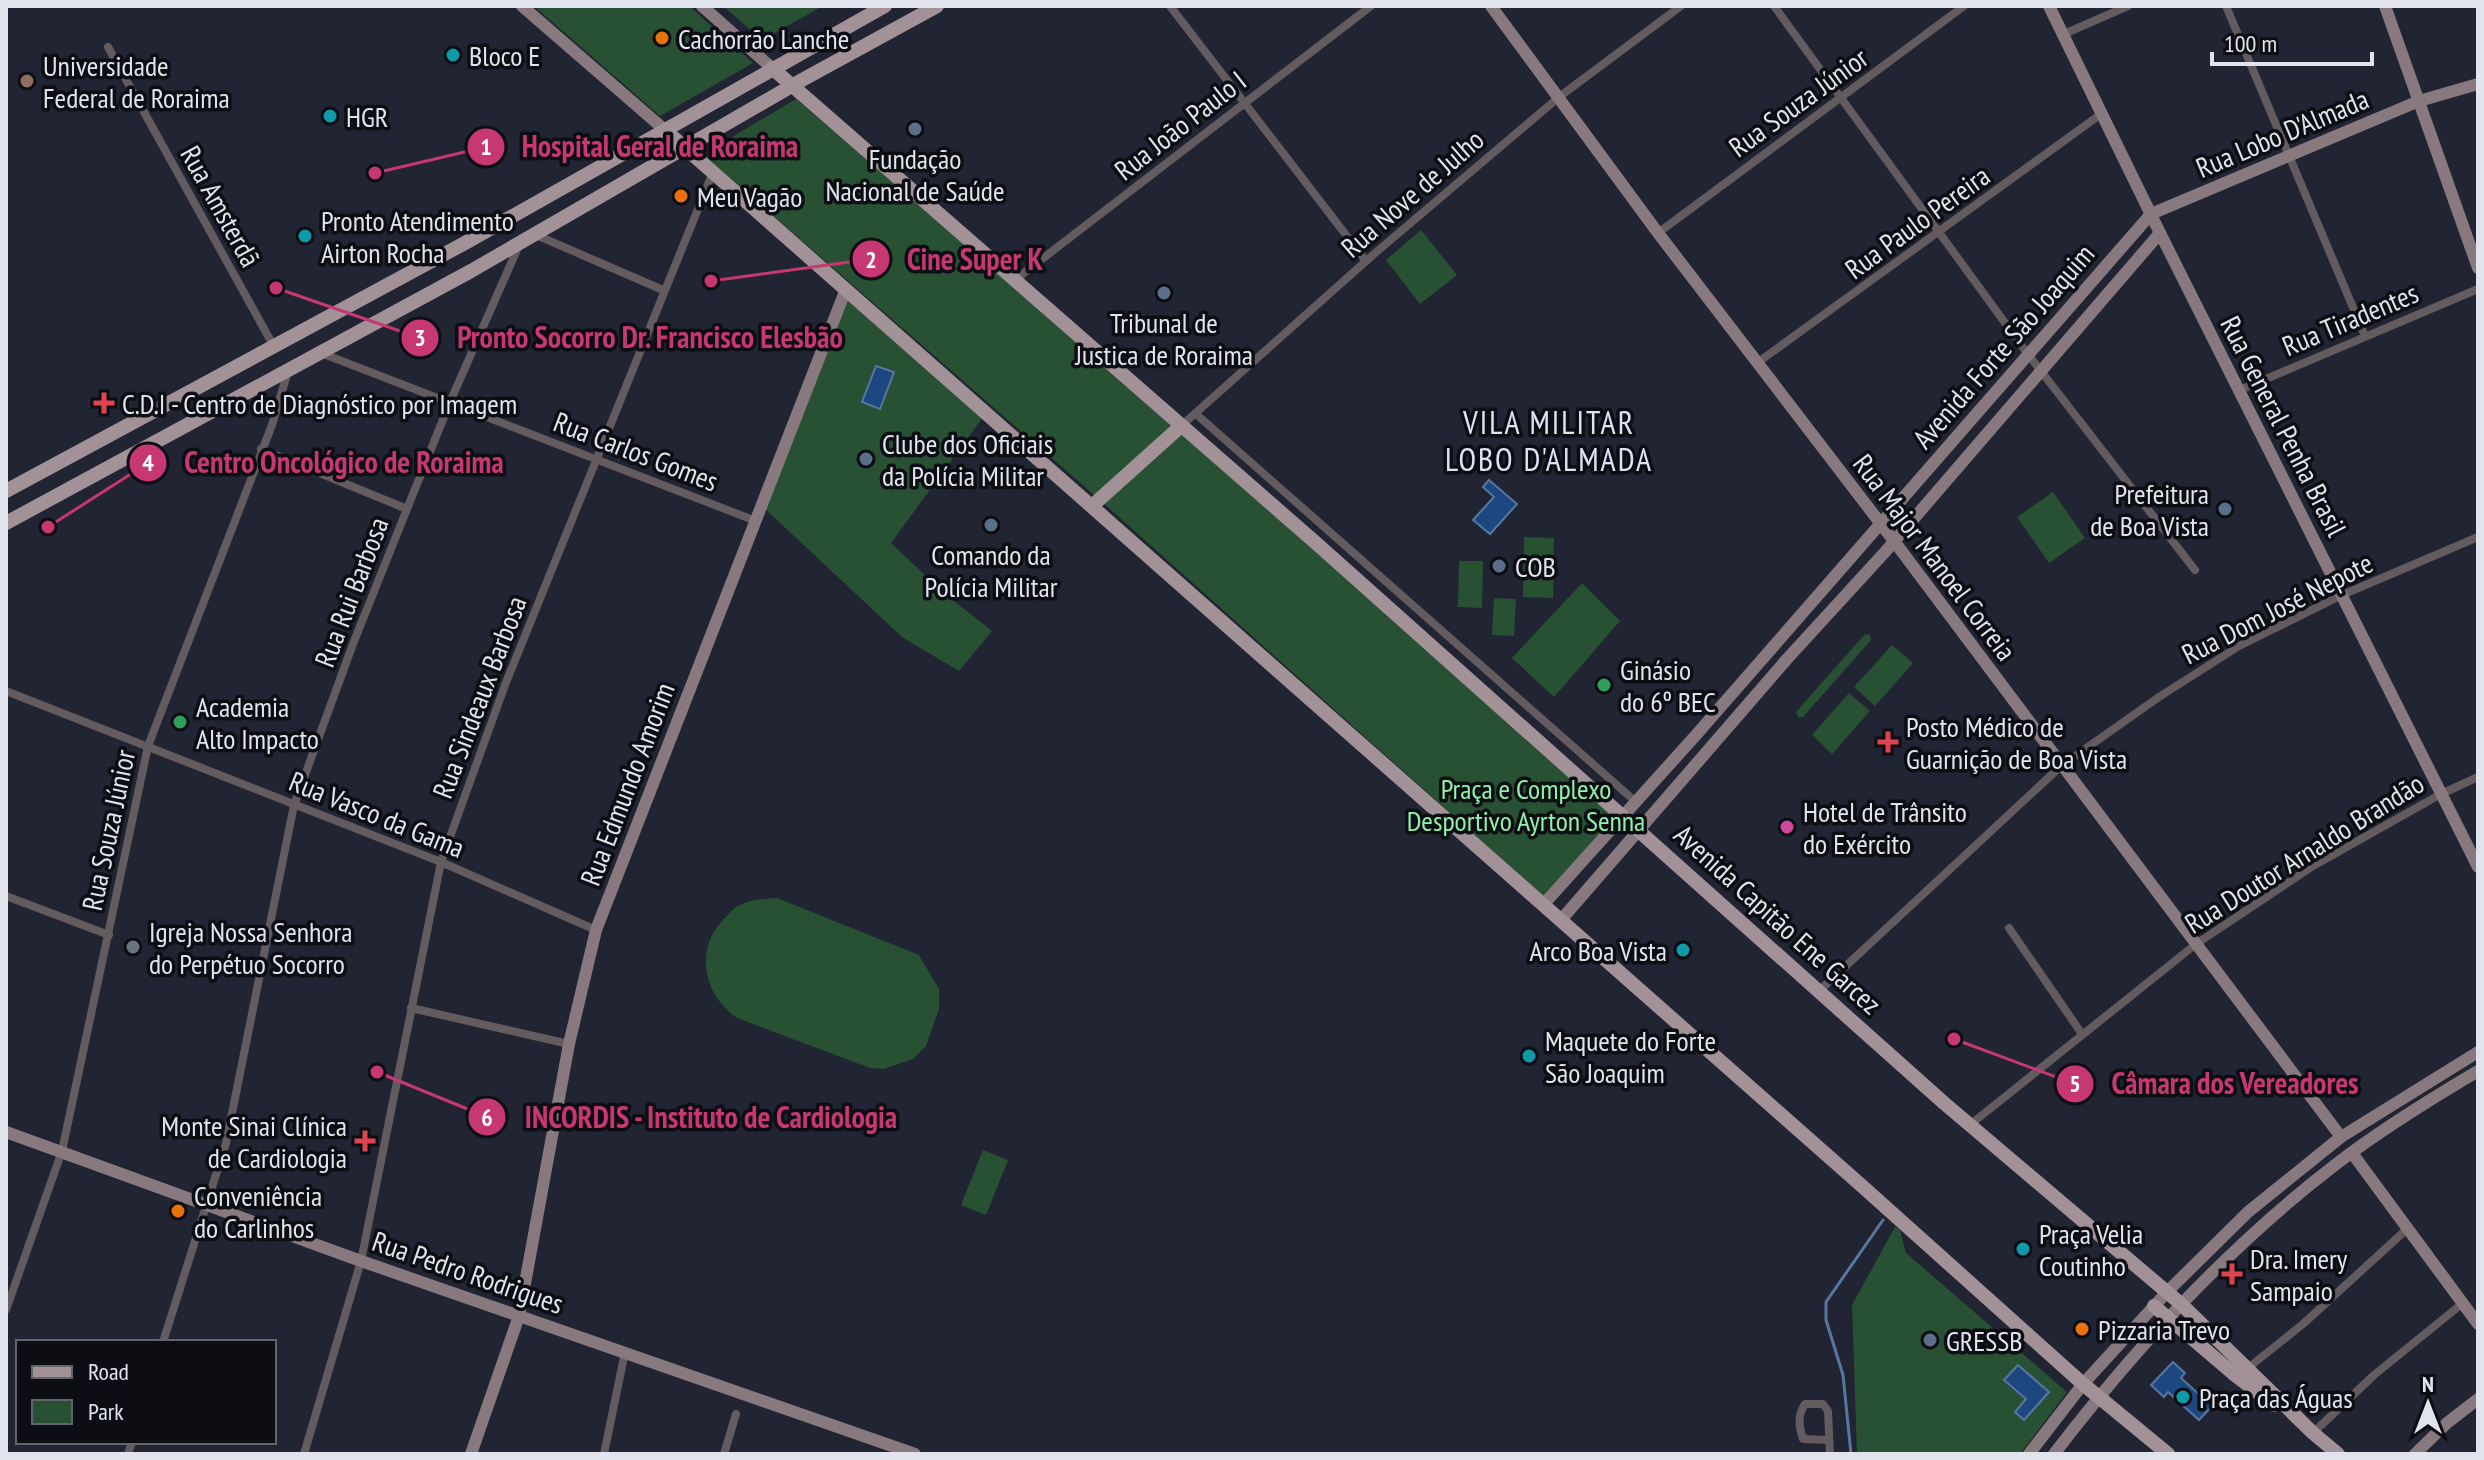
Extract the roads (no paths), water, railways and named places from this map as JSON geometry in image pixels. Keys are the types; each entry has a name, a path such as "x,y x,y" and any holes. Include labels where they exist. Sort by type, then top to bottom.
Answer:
{"main road":[{"path":"6,491 465,243 885,6"},
{"path":"6,523 471,271 937,6"},
{"name":"Avenida Capitão Ene Garcez","path":"772,68 1016,279 1971,1124 2181,1304 2338,1454"},
{"path":"666,131 2083,1384 2168,1454"},
{"path":"465,243 448,258 447,267 454,273 471,271"},
{"path":"417,267 436,264 444,269 443,279 432,292"},
{"path":"1092,506 1181,426"},
{"path":"124,429 138,427 145,433 144,442 130,456"},
{"path":"2154,1306 2235,1375 2313,1433"}],"street":[{"path":"522,6 666,131"},
{"name":"Avenida Capitão Ene Garcez","path":"702,6 772,68"},
{"path":"1170,6 1366,261"},
{"name":"Rua João Paulo I","path":"1016,279 1371,6"},
{"name":"Rua Major Manoel Correia","path":"1491,6 1658,233 1894,541 2341,1137"},
{"name":"Rua Nove de Julho","path":"1181,426 1366,261 1559,97 1681,6"},
{"path":"1774,6 2027,353 2195,570"},
{"name":"Rua Souza Júnior","path":"1658,233 1964,6"},
{"name":"Rua General Penha Brasil","path":"2049,6 2478,867"},
{"path":"2064,34 2128,6"},
{"path":"2226,6 2365,336"},
{"path":"2385,6 2478,268"},
{"name":"Rua Amsterdã","path":"108,47 273,345"},
{"name":"Rua Lobo D'Almada","path":"2151,214 2419,101 2478,84"},
{"name":"Rua Paulo Pereira","path":"1757,363 2101,114"},
{"name":"Rua Sindeaux Barbosa","path":"304,1454 361,1261 441,862 500,699 713,171"},
{"name":"Avenida Forte São Joaquim","path":"1543,905 2151,214"},
{"name":"Avenida Forte São Joaquim","path":"1561,920 2160,233"},
{"path":"528,238 663,290"},
{"name":"Rua Rui Barbosa","path":"164,1340 219,1168 294,805 353,644 450,402 528,238"},
{"name":"Rua Edmundo Amorim","path":"471,1454 519,1316 569,1044 596,930 846,289"},
{"name":"Rua Tiradentes","path":"2240,390 2478,289"},
{"name":"Rua Carlos Gomes","path":"321,353 756,521"},
{"name":"Rua Souza Júnior","path":"6,1310 11,1283 62,1151 148,746 281,399 288,371"},
{"path":"1196,414 1636,802"},
{"path":"261,449 407,509"},
{"name":"Rua Dom José Nepote","path":"1820,990 2061,766 2159,697 2239,646 2342,595 2478,537"},
{"path":"1772,647 1787,659"},
{"name":"Rua Vasco da Gama","path":"6,691 441,862 596,930"},
{"path":"1658,777 1673,791"},
{"name":"Rua Doutor Arnaldo Brandão","path":"1971,1124 2196,944 2313,866 2441,794 2478,777"},
{"path":"6,896 109,935"},
{"path":"2009,928 2082,1034"},
{"path":"411,1008 569,1044"},
{"path":"2029,1454 2083,1384 2167,1292 2248,1212 2341,1137 2478,1052"},
{"path":"2054,1454 2099,1395 2168,1318 2261,1225 2352,1153 2478,1071"},
{"name":"Rua Pedro Rodrigues","path":"6,1132 361,1261 915,1454"},
{"path":"2352,1153 2478,1324"},
{"path":"2248,1368 2303,1324 2407,1229"},
{"path":"2313,1433 2374,1375 2463,1303"},
{"path":"604,1454 625,1352"},
{"path":"2415,1454 2478,1399"},
{"path":"1828,1440 1803,1439 1799,1427 1800,1413 1805,1404 1823,1404 1828,1411 1830,1454"},
{"path":"724,1454 736,1414"}],"water":[{"path":"876,366 894,372 880,409 862,402"},
{"path":"1489,480 1517,504 1490,534 1473,520 1494,497 1483,487"},
{"path":"2173,1362 2185,1373 2181,1378 2212,1406 2199,1420 2168,1392 2164,1397 2151,1385"},
{"path":"2018,1365 2049,1392 2024,1420 2015,1412 2026,1399 2004,1380"}],"waterway":[{"path":"1851,1454 1843,1375 1826,1320 1826,1302 1883,1220"}],"place":[{"name":"Cachorrão Lanche","path":"662,38"},
{"name":"Bloco E","path":"453,55"},
{"name":"Universidade Federal de Roraima","path":"27,81"},
{"name":"HGR","path":"330,116"},
{"name":"Fundação Nacional de Saúde","path":"915,129"},
{"name":"Hospital Geral de Roraima","path":"375,173"},
{"name":"Meu Vagão","path":"681,196"},
{"name":"Pronto Atendimento Airton Rocha","path":"305,236"},
{"name":"Cine Super K","path":"711,281"},
{"name":"Pronto Socorro Dr. Francisco Elesbão","path":"276,288"},
{"name":"Tribunal de Justica de Roraima","path":"1164,293"},
{"name":"C.D.I - Centro de Diagnóstico por Imagem","path":"104,403"},
{"name":"Clube dos Oficiais da Polícia Militar","path":"866,459"},
{"name":"Prefeitura de Boa Vista","path":"2225,509"},
{"name":"Comando da Polícia Militar","path":"991,525"},
{"name":"Centro Oncológico de Roraima","path":"48,527"},
{"name":"COB","path":"1499,566"},
{"name":"Ginásio do 6º BEC","path":"1604,685"},
{"name":"Academia Alto Impacto","path":"180,722"},
{"name":"Posto Médico de Guarnição de Boa Vista","path":"1888,742"},
{"name":"Hotel de Trânsito do Exército","path":"1787,827"},
{"name":"Igreja Nossa Senhora do Perpétuo Socorro","path":"133,947"},
{"name":"Arco Boa Vista","path":"1683,950"},
{"name":"Câmara dos Vereadores","path":"1954,1039"},
{"name":"Maquete do Forte São Joaquim","path":"1529,1056"},
{"name":"INCORDIS - Instituto de Cardiologia","path":"377,1072"},
{"name":"Monte Sinai Clínica de Cardiologia","path":"365,1141"},
{"name":"Conveniência do Carlinhos","path":"178,1211"},
{"name":"Praça Velia Coutinho","path":"2023,1249"},
{"name":"Dra. Imery Sampaio","path":"2232,1274"},
{"name":"Pizzaria Trevo","path":"2082,1329"},
{"name":"GRESSB","path":"1930,1340"},
{"name":"Praça das Águas","path":"2183,1397"}],"district":[{"name":"VILA MILITAR LOBO D'ALMADA","path":"1549,440"}],"park label":[{"name":"Praça e Complexo Desportivo Ayrton Senna","path":"1526,804"}]}
